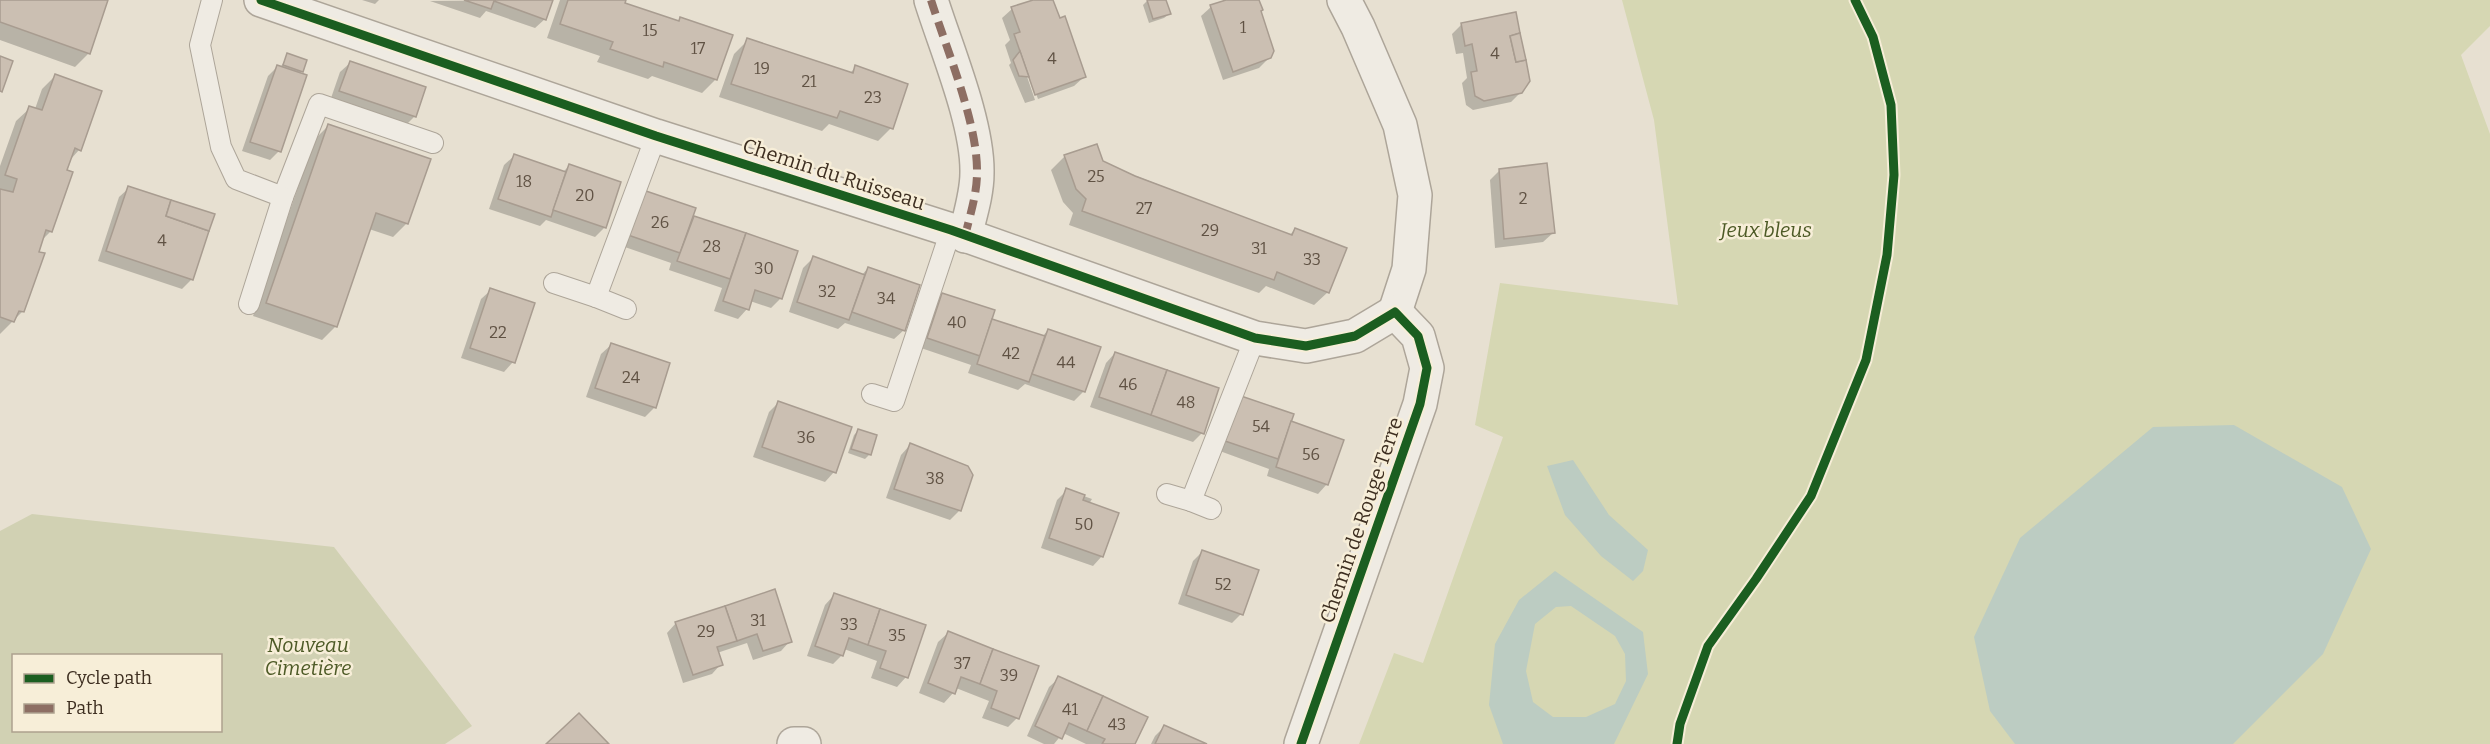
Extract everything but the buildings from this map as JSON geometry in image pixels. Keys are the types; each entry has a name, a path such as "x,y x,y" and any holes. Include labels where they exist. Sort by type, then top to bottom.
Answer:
{"street":[{"name":"Chemin du Ruisseau","path":"261,0 656,136 958,233 1255,338 1306,346 1355,336 1395,312"},
{"path":"931,0 969,116 977,155 976,191 958,233"},
{"path":"1344,0 1400,124 1415,195 1409,269 1395,312"},
{"name":"Chemin de Rouge Terre","path":"1300,744 1420,404 1427,368 1418,336 1395,312"},
{"path":"794,744 804,744"}],"lane":[{"path":"212,0 200,45 221,147 236,179 283,198"},
{"path":"249,304 283,198 319,104 433,144"},
{"path":"596,297 656,136"},
{"path":"872,394 903,403 958,233"},
{"path":"554,284 626,309"},
{"path":"1191,501 1255,338"},
{"path":"1167,494 1211,509"}],"green space":[{"name":"Jeux bleus","path":"1622,0 2490,0 2490,26 2461,55 2490,134 2490,744 1359,744 1394,653 1423,663 1503,437 1475,425 1500,283 1678,305 1654,120"},
{"name":"Nouveau Cimetière","path":"32,514 334,547 472,726 445,744 0,744 0,531"}],"shaded area":[{"path":"2234,425 2342,487 2371,549 2323,654 2233,744 2015,744 1990,711 1974,637 2020,538 2153,427"},
{"path":"1573,460 1609,515 1648,550 1643,571 1633,581 1601,556 1565,515 1547,466"},
{"path":"1555,571 1643,632 1648,674 1614,744 1503,744 1489,705 1495,644 1519,600","holes":["1571,606 1615,636 1625,654 1626,681 1615,704 1586,717 1553,717 1533,702 1526,671 1535,624 1556,607"]}],"marked path":[{"path":"931,0 967,109 976,153 976,189 965,236"}],"cycle path":[{"path":"261,0 656,136 951,230 1255,338 1306,346 1355,336 1395,312 1418,336 1427,368 1420,404 1301,744"},
{"path":"1677,744 1680,724 1708,646 1811,496 1866,360 1887,255 1894,175 1891,105 1873,37 1855,0"}]}
